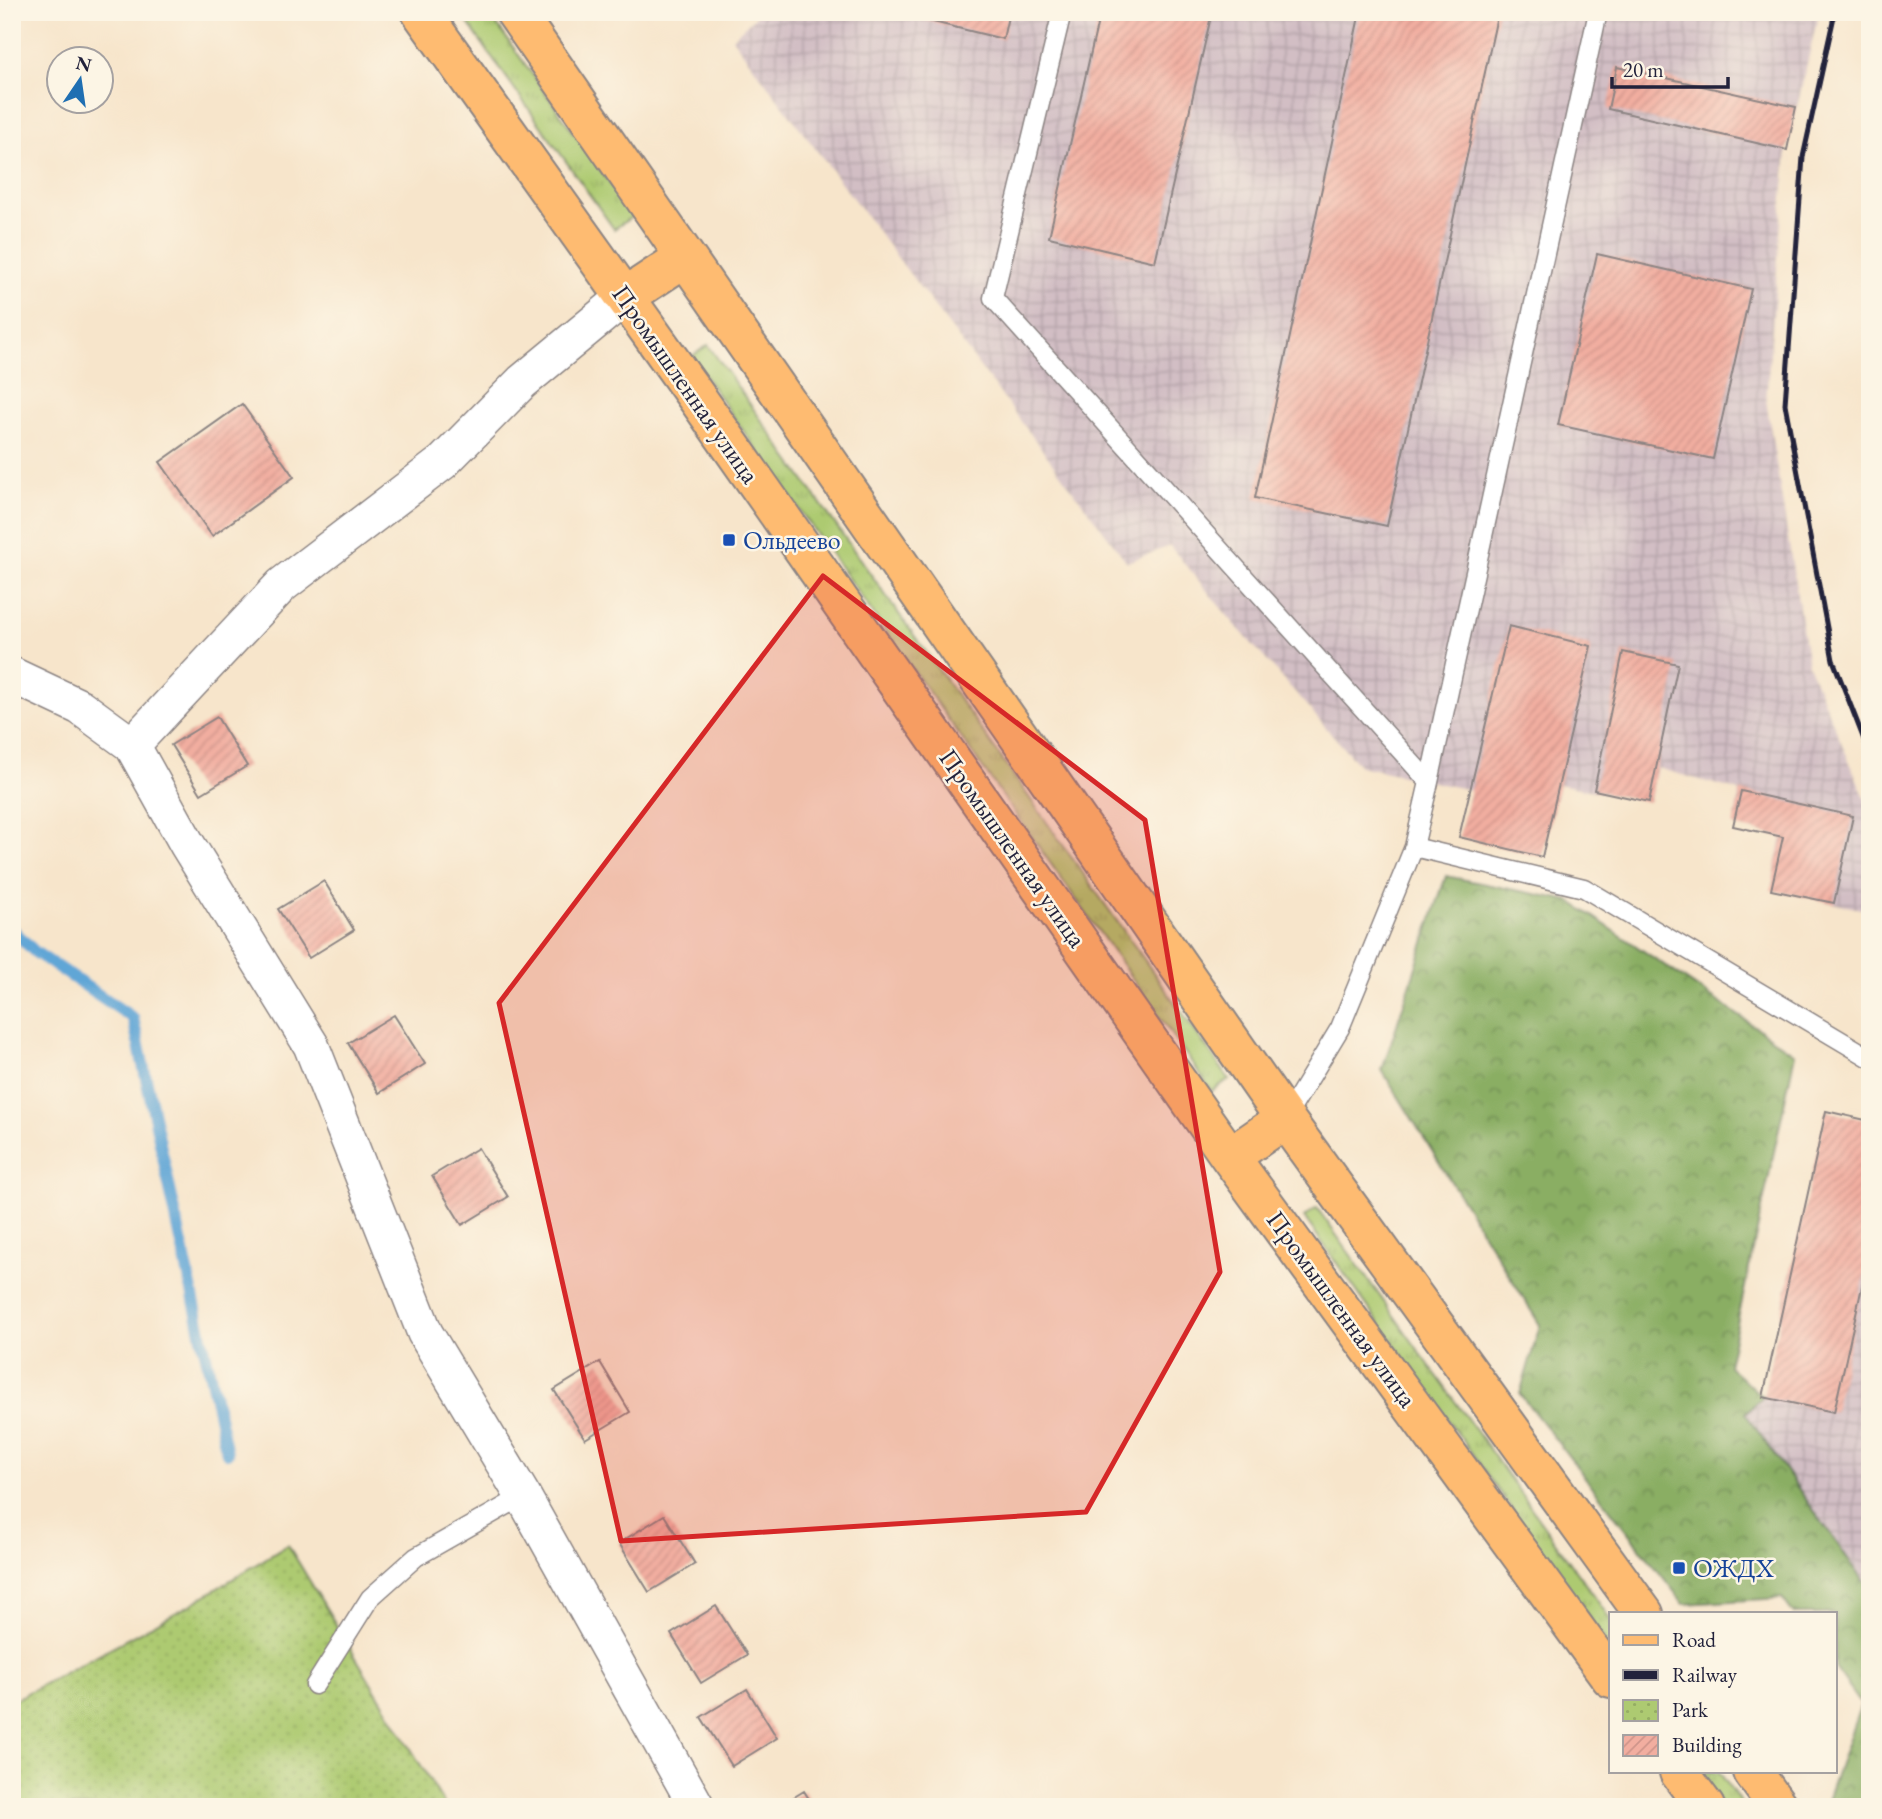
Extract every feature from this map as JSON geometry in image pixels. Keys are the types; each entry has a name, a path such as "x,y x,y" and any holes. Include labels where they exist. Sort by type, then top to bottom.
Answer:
{"main road":[{"name":"Промышленная улица","path":"421,12 625,297 1230,1157 1609,1675"},
{"path":"515,12 1285,1119 1643,1612"},
{"path":"625,297 684,258"},
{"path":"1230,1157 1285,1119"},
{"path":"1680,1773 1704,1807"},
{"path":"1754,1773 1778,1807"}],"street":[{"path":"132,745 282,585 443,462 522,382 625,297"},
{"path":"12,675 80,707 132,745 187,844 310,1045 425,1333 523,1496 697,1807"}],"lane":[{"path":"1062,12 993,298 1430,782"},
{"path":"1285,1119 1340,1028 1414,847 1598,12"},
{"path":"1414,847 1584,888 1870,1058"},
{"path":"315,1685 370,1598 416,1557 523,1496"}],"highlighted area":[{"path":"823,576 1145,820 1220,1272 1086,1512 621,1541 499,1003"}],"shaded area":[{"path":"760,12 1819,12 1787,150 1766,400 1808,664 1870,810 1870,911 1771,890 1782,837 1733,826 1740,791 1657,768 1649,802 1559,784 1542,857 1459,837 1470,790 1360,766 1237,627 1170,546 1127,562 732,38"},
{"path":"1826,1111 1870,1121 1870,1590 1745,1413 1763,1396"}],"green space":[{"path":"460,12 488,12 633,216 614,229"},
{"path":"708,345 1229,1079 1212,1091 691,357"},
{"path":"1446,876 1570,901 1795,1054 1728,1366 1763,1397 1745,1413 1870,1590 1870,1807 1825,1806 1861,1704 1836,1669 1836,1612 1792,1612 1782,1598 1684,1604 1520,1394 1540,1325 1382,1070"},
{"path":"1317,1208 1609,1617 1609,1646 1304,1217"},
{"path":"288,1545 446,1807 12,1807 12,1701 190,1605"},
{"path":"1699,1773 1720,1773 1744,1807 1723,1807"}],"building":[{"path":"892,12 1009,12 1003,39"},
{"path":"1100,12 1212,12 1155,262 1049,237"},
{"path":"1360,12 1498,12 1387,526 1255,498"},
{"path":"1617,67 1796,107 1787,150 1608,109"},
{"path":"1597,254 1751,289 1713,459 1558,425"},
{"path":"242,404 294,477 212,536 160,462"},
{"path":"1509,626 1591,646 1542,857 1459,837"},
{"path":"1623,652 1678,664 1649,802 1594,790"},
{"path":"217,717 247,766 201,794 171,745"},
{"path":"1741,791 1853,816 1834,903 1771,890 1783,837 1733,826"},
{"path":"324,881 354,930 309,958 278,909"},
{"path":"394,1015 425,1064 379,1093 348,1043"},
{"path":"1826,1111 1870,1121 1870,1251 1834,1412 1763,1397"},
{"path":"478,1148 508,1197 462,1225 432,1176"},
{"path":"600,1362 630,1412 585,1439 554,1390"},
{"path":"664,1515 695,1564 649,1592 619,1543"},
{"path":"716,1606 747,1655 701,1683 671,1634"},
{"path":"747,1689 777,1738 732,1766 701,1717"},
{"path":"804,1791 814,1807 778,1807"}],"waterway":[{"path":"12,929 35,952 133,1018 227,1453"}],"railway":[{"path":"1835,12 1803,157 1785,404 1833,660 1870,755"}],"place":[{"name":"Ольдеево","path":"729,540"},
{"name":"ОЖДХ","path":"1679,1568"}]}
